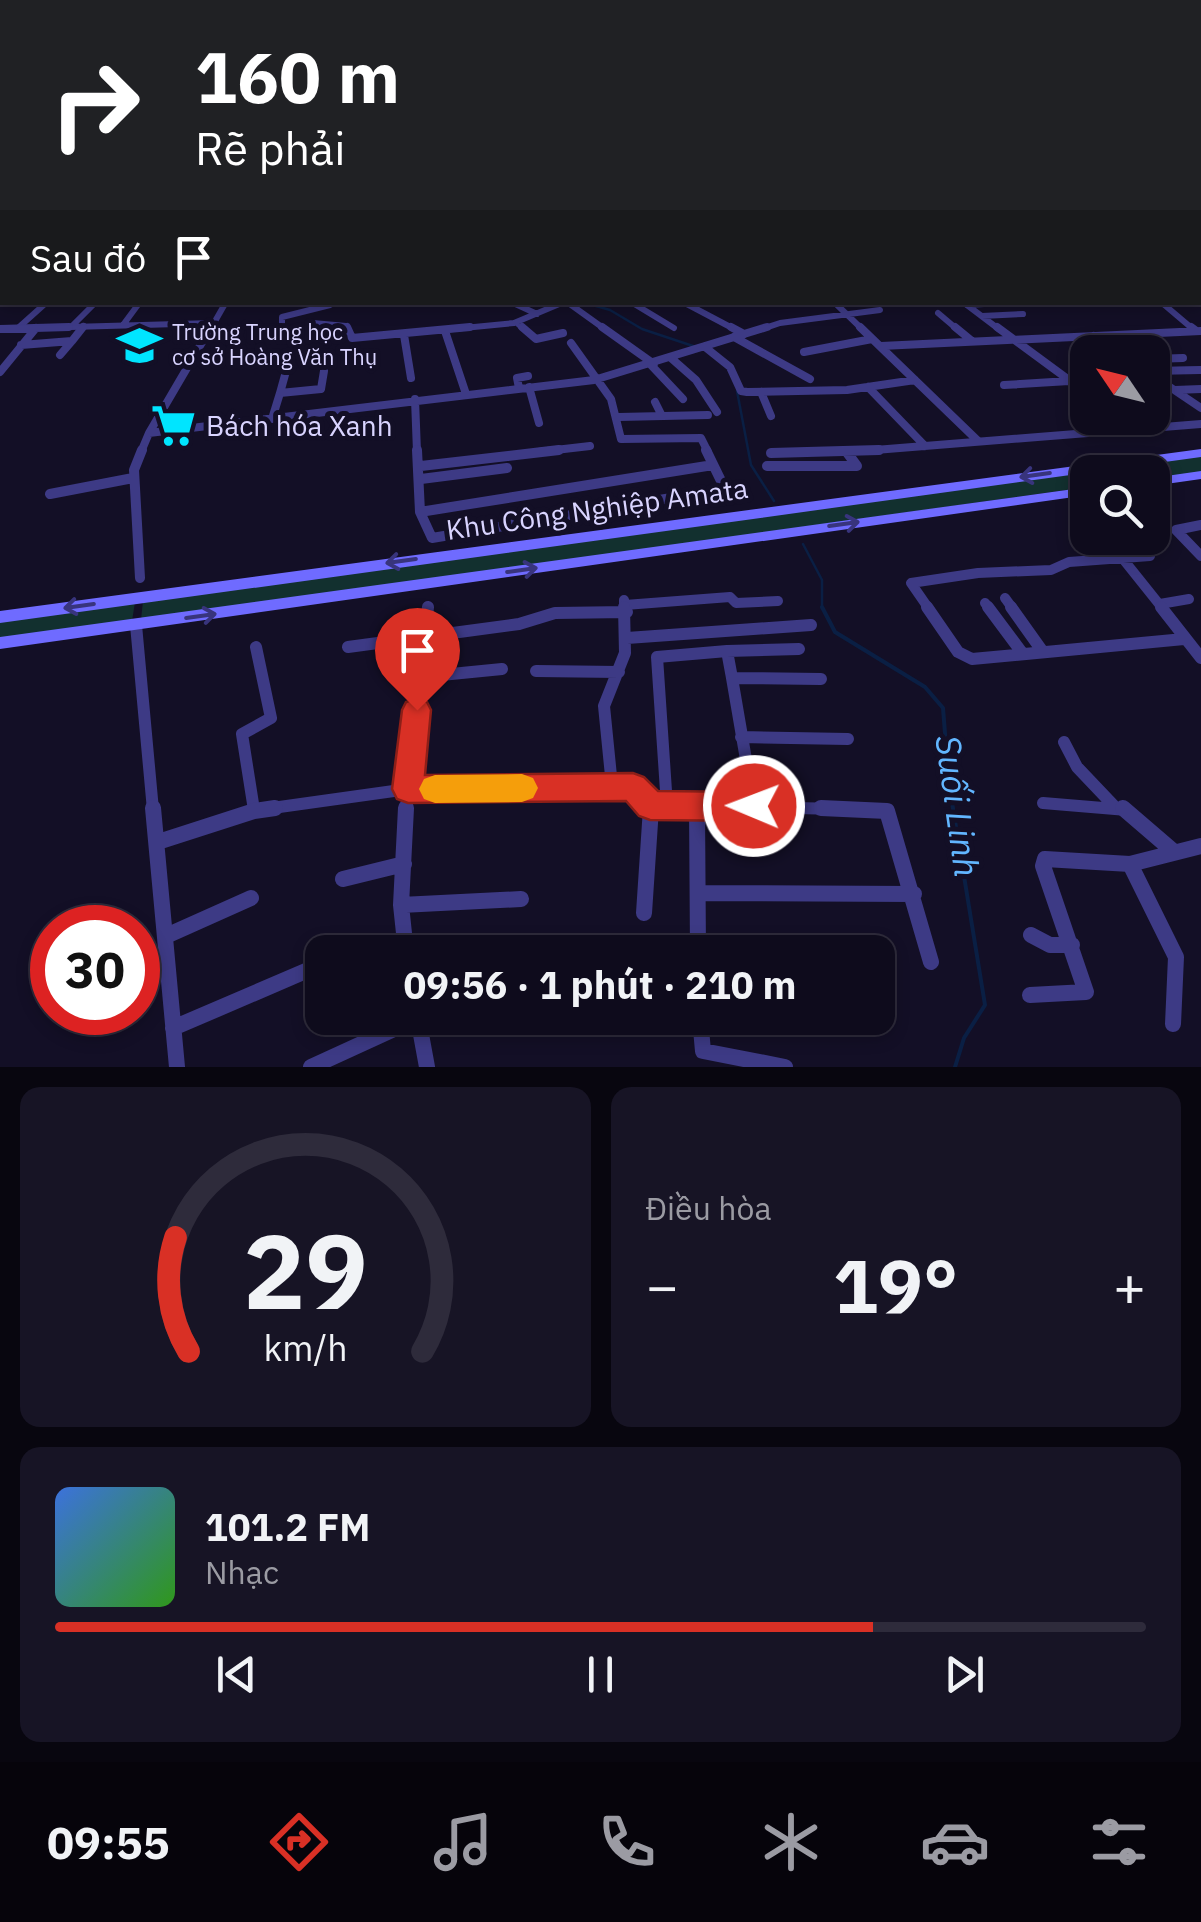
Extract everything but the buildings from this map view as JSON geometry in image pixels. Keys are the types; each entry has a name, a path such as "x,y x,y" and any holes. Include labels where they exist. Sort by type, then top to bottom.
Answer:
{"street":[{"path":"17,328 44,305"},
{"path":"71,326 93,305"},
{"path":"122,324 138,305"},
{"path":"140,578 133,478 149,433 224,305"},
{"path":"282,328 282,317 326,305"},
{"path":"518,305 537,314"},
{"path":"313,323 346,326 352,338 404,335 517,323 550,305"},
{"path":"569,305 652,365 684,399"},
{"path":"636,305 674,328"},
{"path":"688,305 810,379"},
{"path":"837,305 978,440"},
{"path":"966,305 1070,381"},
{"path":"1165,305 1199,332"},
{"path":"149,433 466,394 525,383 602,379 780,322 880,310"},
{"path":"938,312 973,342"},
{"path":"981,316 1022,314"},
{"path":"0,329 213,323"},
{"path":"517,323 536,339 563,333"},
{"path":"60,355 84,326"},
{"path":"0,372 36,328"},
{"path":"444,331 466,394"},
{"path":"1120,335 1199,332"},
{"path":"404,335 412,378"},
{"path":"881,346 1070,337"},
{"path":"804,352 872,339"},
{"path":"21,345 72,341"},
{"path":"415,399 420,512 429,536 435,539 723,490 700,438 621,440 619,417 602,379 571,344"},
{"path":"704,348 730,366 742,391 868,387 916,380"},
{"path":"619,417 712,413 696,380 671,358"},
{"path":"1170,358 1183,358"},
{"path":"272,418 288,364"},
{"path":"1170,372 1200,370"},
{"path":"280,394 320,389 324,371"},
{"path":"1004,386 1070,381"},
{"path":"525,383 539,423"},
{"path":"868,387 925,446"},
{"path":"1170,387 1201,408"},
{"path":"1174,390 1201,389"},
{"path":"761,392 771,416"},
{"path":"655,402 662,416"},
{"path":"1170,426 1201,424"},
{"path":"772,453 925,446 1070,433"},
{"path":"420,466 590,446"},
{"path":"767,466 857,466 846,451"},
{"name":"Khu Công Nghiệp Amata","path":"0,617 1201,453"},
{"path":"420,512 713,465"},
{"path":"420,478 507,468"},
{"path":"1170,479 1201,475"},
{"path":"50,494 133,478"},
{"name":"Khu Công Nghiệp Amata","path":"0,643 1070,494"},
{"path":"1201,525 1176,530 1201,556"},
{"path":"1150,556 911,583 965,657 1184,638"},
{"path":"1123,558 1201,658"},
{"path":"348,646 427,634 531,627 555,612 730,597 736,603 778,601"},
{"path":"139,598 136,625 178,1067"},
{"path":"1005,598 1043,652"},
{"path":"1160,604 1190,599"},
{"path":"985,603 1023,654"},
{"path":"612,786 604,706 628,638 625,606"},
{"path":"404,935 401,905 408,789 428,607"},
{"path":"628,638 811,624"},
{"path":"254,812 242,734 271,718 256,647"},
{"path":"644,914 659,806 657,657 799,649"},
{"path":"727,652 754,806"},
{"path":"421,679 502,669"},
{"path":"536,671 618,672"},
{"path":"732,678 821,679"},
{"path":"421,679 455,680"},
{"path":"741,737 848,739"},
{"path":"1064,742 1078,767 1116,807"},
{"path":"158,842 254,812 408,789 612,786 637,788 659,806 884,809 914,894 931,962"},
{"path":"1043,803 1129,810 1173,851"},
{"path":"698,806 698,935"},
{"path":"1030,995 1086,992 1043,862 1046,858 1130,864 1201,846"},
{"path":"343,878 404,864"},
{"path":"1130,864 1176,957 1173,1024"},
{"path":"698,893 914,894"},
{"path":"166,936 251,898"},
{"path":"401,905 521,899"},
{"path":"1031,935 1050,945 1072,945"},
{"path":"173,1028 305,971"},
{"path":"311,1067 381,1035"},
{"path":"421,1035 427,1067"},
{"path":"702,1035 704,1052 785,1067"}],"green space":[{"path":"1201,456 1201,472 1170,476 1170,460"},
{"path":"1070,474 1070,489 141,620 143,601"},
{"path":"135,602 132,621 0,638 0,621"}],"waterway":[{"name":"Suối Linh","path":"592,305 610,310 642,329 696,347"},
{"name":"Suối Linh","path":"737,391 751,465 774,501"},
{"name":"Suối Linh","path":"803,544 822,580 822,607"},
{"name":"Suối Linh","path":"822,607 835,632 925,687 943,708 949,784 985,1005 964,1038 955,1067"}],"slow traffic":[{"path":"435,789 522,788"}],"place":[{"name":"Trường Trung học cơ sở Hoàng Văn Thụ","path":"139,345"},
{"name":"Bách hóa Xanh","path":"173,426"}],"route":[{"path":"417,710 408,789 633,787 650,805 754,806"}]}
